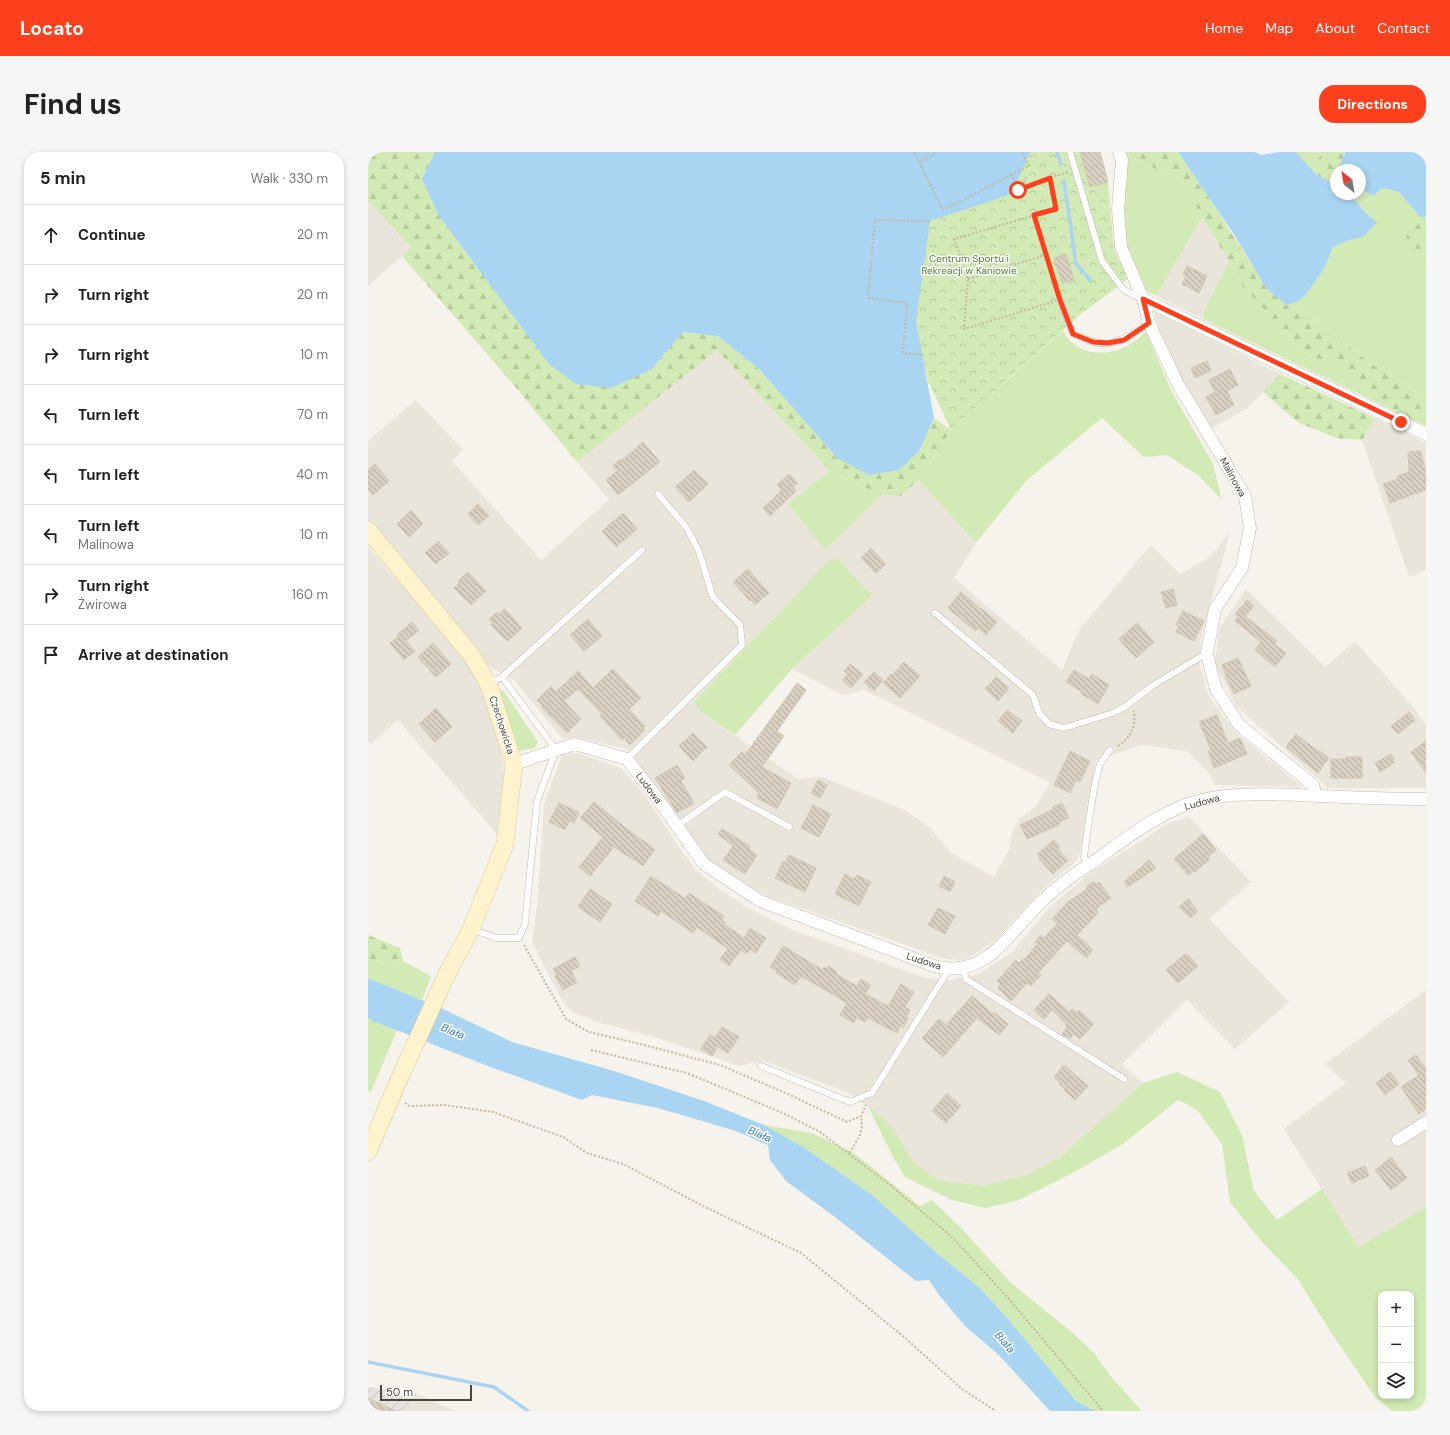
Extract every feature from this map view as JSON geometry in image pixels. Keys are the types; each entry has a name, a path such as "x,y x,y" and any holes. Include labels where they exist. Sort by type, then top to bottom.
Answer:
{"street":[{"name":"Malinowa","path":"1119,152 1122,160 1118,209 1121,247 1143,299 1149,323 1178,384 1245,496 1250,528 1242,568 1215,609 1207,653 1216,689 1239,725 1313,785 1316,796"},
{"path":"1143,299 1426,434"},
{"name":"Czechowicka","path":"368,530 472,656 495,681 514,764 505,844 471,929 447,974 394,1090 368,1152"},
{"path":"514,764 575,744 627,759"},
{"name":"Ludowa","path":"627,759 652,791 704,864 760,901 934,966 949,969 976,964 992,954 1045,898 1067,880 1154,820 1193,802 1211,798 1255,794 1426,799"},
{"path":"1398,1140 1426,1122"}],"lane":[{"path":"1070,152 1102,261 1124,290 1143,299"},
{"path":"1060,300 1073,334 1093,342 1108,343 1124,340 1149,323"},
{"path":"627,759 742,644 740,625 713,597 698,549 686,527 658,494"},
{"path":"471,929 496,938 519,938 525,924 537,801 556,750 495,681 642,550"},
{"path":"935,613 1033,695 1039,714 1049,724 1064,728 1113,713 1152,686 1207,653"},
{"path":"1088,865 1084,857 1095,783 1100,764 1110,750"},
{"path":"677,826 725,792 789,827"},
{"path":"963,967 966,979 1124,1079"},
{"path":"761,1066 850,1102 872,1093 949,969"}],"path":[{"path":"914,152 943,210 1029,166 1022,152"},
{"path":"919,162 938,152"},
{"path":"1018,190 1075,170"},
{"path":"1011,175 1018,190"},
{"path":"1018,190 1026,177"},
{"path":"1034,215 1060,300 964,329 968,279 954,239 1034,215 1056,209 1050,178"},
{"path":"923,355 903,353 907,303 868,298 875,220 930,221"},
{"path":"968,279 1046,255"},
{"path":"1110,750 1119,746 1132,732 1135,722 1132,701"},
{"path":"519,938 566,1019 588,1032 720,1065 790,1095 847,1122 861,1116"},
{"path":"591,1050 687,1073 783,1113 820,1132 889,1184 953,1238 1008,1298 1103,1411"},
{"path":"394,1090 410,1106 444,1105 493,1112 563,1137 588,1154 624,1164 690,1199 801,1253 904,1337 962,1389 996,1411"},
{"path":"848,1153 860,1137 863,1125 861,1116 872,1093"}],"shaded area":[{"path":"368,201 411,248 368,286"},
{"path":"1202,217 1229,261 1201,318 1156,296"},
{"path":"1154,310 1280,374 1248,408 1212,428 1184,383 1159,330"},
{"path":"717,350 830,471 788,504 825,550 882,495 900,496 919,480 976,543 954,578 1062,670 1079,630 1151,545 1180,574 1210,557 1230,532 1201,638 1200,665 1207,693 1234,731 1302,787 1215,785 1208,772 1187,751 1142,745 1096,760 1079,857 1071,866 1047,885 995,941 965,960 946,959 766,896 707,859 657,788 626,749 577,737 562,739 515,681 488,665 368,522 368,441 416,400 463,450 452,461 541,560 609,500 577,462","holes":["838,558 872,596 792,669 843,695 864,690 1050,783 1036,806 1020,818 1012,832 1009,849 994,877 950,852 929,827 905,810 822,777 798,779 701,712 694,702 827,562"]},
{"path":"1375,418 1426,443 1426,570 1409,577 1362,440"},
{"path":"368,547 459,651 490,705 498,732 504,774 497,834 398,720 371,744 368,741"},
{"path":"1246,589 1325,667 1355,641 1414,708 1426,725 1426,788 1328,788 1236,706 1215,664 1219,629"},
{"path":"577,753 621,768 644,794 679,847 697,871 715,886 745,906 791,929 925,978 952,980 978,974 1011,953 1049,908 1090,873 1169,823 1189,817 1251,882 1209,919 1289,1002 1235,1049 1187,1000 1122,1064 1143,1083 1060,1157 1029,1174 983,1186 939,1180 914,1164 893,1127 849,1093 764,1061 739,1066 661,1039 598,1022 572,1012 562,1001 532,942 537,906 544,804 562,755"},
{"path":"1426,990 1426,1207 1358,1247 1284,1129 1346,1083 1325,1064"},
{"path":"368,1387 416,1393 408,1411 368,1411"},
{"path":"416,1393 455,1411 408,1411"}],"green space":[{"path":"368,152 435,152 422,179 652,369 683,332 718,336 759,369 837,458 919,451 934,418 951,430 919,480 900,496 882,495 830,471 717,350 577,462 519,391 402,256 411,247 368,201"},
{"name":"Centrum Sportu i Rekreacji w Kaniowie","path":"877,152 1100,152 1108,182 1114,250 1128,279 1082,313 951,430 928,381"},
{"path":"1125,152 1178,152 1252,265 1286,305 1295,303 1371,364 1403,382 1426,399 1426,426 1374,401 1357,377 1304,352 1242,286 1182,179 1128,158"},
{"path":"1296,152 1324,152 1310,167"},
{"path":"1324,152 1346,152 1341,164 1330,164 1330,182 1317,175 1310,167"},
{"path":"1128,158 1182,179 1202,217 1156,296 1147,291 1127,247 1124,210"},
{"path":"1382,188 1399,192 1420,217 1409,228 1420,265 1426,274 1426,399 1403,382 1371,364 1295,303 1306,295 1325,267 1333,247 1346,241 1363,237 1376,222 1355,200 1366,200 1366,192 1374,196"},
{"path":"1420,217 1426,217 1426,274 1405,243 1409,228"},
{"path":"1229,261 1242,286 1304,352 1357,377 1374,401 1201,318"},
{"path":"1063,331 1068,339 1075,345 1090,352 1099,353 1128,346 1146,332 1171,390 1213,464 1222,500 1199,476 1167,455 1144,457 1102,418 1026,481 976,543 919,480 951,430"},
{"path":"1280,374 1375,418 1362,440 1336,438 1299,423 1263,392"},
{"path":"830,471 882,495 825,550 788,504"},
{"path":"838,558 872,596 792,669 735,735 701,712 694,702 827,562"},
{"path":"494,686 505,693 538,742 535,748 520,751 513,745"},
{"path":"368,935 400,948 403,961 393,966 368,959"},
{"path":"368,959 393,966 403,961 431,976 422,1000 368,978"},
{"path":"368,1018 397,1030 371,1092 368,1091"},
{"path":"1177,1072 1220,1092 1242,1135 1254,1191 1277,1220 1322,1189 1358,1247 1426,1207 1426,1411 1392,1411 1375,1397 1332,1334 1297,1278 1261,1241 1230,1202 1222,1144 1197,1110 1178,1100 1123,1144 1069,1175 1017,1201 985,1208 952,1200 905,1177 892,1155 869,1108 893,1127 914,1164 939,1180 983,1186 1029,1174 1060,1157 1143,1083"},
{"path":"764,1125 812,1133 854,1153 920,1206 932,1200 962,1229 1011,1283 1073,1333 1094,1353 1111,1377 1142,1411 1095,1411 1076,1401 1009,1320 981,1289 938,1254 872,1195 805,1148"}],"water":[{"path":"435,152 1030,152 1012,194 930,221 916,321 934,418 919,451 899,470 869,475 837,458 759,369 718,336 683,332 652,369 611,388 576,384 549,364 439,216 422,179"},
{"path":"1178,152 1255,152 1261,155 1279,152 1296,152 1317,175 1330,182 1330,200 1355,200 1366,213 1377,222 1363,237 1346,241 1333,247 1325,267 1306,295 1295,303 1286,305 1267,289 1233,233"},
{"path":"1346,152 1426,152 1426,217 1420,217 1399,192 1382,188 1374,196 1366,192 1366,164 1340,164"},
{"name":"Biała","path":"368,978 441,1008 512,1042 614,1071 704,1101 764,1125 805,1148 872,1195 938,1254 981,1289 1009,1320 1076,1401 1095,1411 1050,1411 999,1355 965,1326 939,1295 929,1280 916,1281 835,1217 786,1181 770,1160 768,1145 736,1131 658,1108 592,1095 582,1100 488,1066 373,1021 368,1018"}],"building":[{"path":"1080,152 1100,152 1108,182 1090,187"},
{"path":"1066,254 1074,280 1062,283 1054,258"},
{"path":"1187,266 1207,276 1199,293 1182,284 1186,276 1183,275"},
{"path":"1207,361 1211,371 1195,378 1191,368"},
{"path":"1230,369 1238,385 1227,391 1234,405 1216,415 1206,397 1215,392 1209,380"},
{"path":"643,442 660,462 618,495 606,480 617,471 613,466"},
{"path":"1421,451 1426,470 1426,490 1390,503 1383,484 1398,479 1397,476 1409,472 1408,452"},
{"path":"375,464 389,481 373,495 368,489 368,470"},
{"path":"694,470 708,484 689,502 675,487"},
{"path":"789,474 798,483 793,487 796,491 770,516 763,508 782,490 777,485"},
{"path":"478,504 489,516 478,525 468,514"},
{"path":"411,510 423,524 409,537 397,524"},
{"path":"623,513 637,529 616,547 602,531"},
{"path":"438,541 449,553 436,564 425,553"},
{"path":"871,548 886,564 876,573 861,558"},
{"path":"748,569 769,593 755,605 733,582"},
{"path":"468,572 486,591 471,605 454,588 459,583 458,581"},
{"path":"1173,589 1177,605 1166,608 1161,592"},
{"path":"961,592 997,622 986,635 978,628 975,631 948,608"},
{"path":"1247,600 1254,606 1245,616 1277,641 1274,644 1286,653 1275,667 1255,650 1261,642 1235,621 1238,617 1235,614"},
{"path":"505,609 522,628 508,641 491,625 492,623 489,619 497,612 499,614"},
{"path":"1183,611 1204,621 1194,641 1176,632 1179,626 1176,625"},
{"path":"588,619 602,636 584,651 570,635"},
{"path":"412,622 419,630 406,641 415,651 404,660 390,643"},
{"path":"1137,623 1154,642 1136,658 1119,639"},
{"path":"433,643 451,664 436,677 418,657"},
{"path":"1238,658 1251,686 1234,694 1225,676 1226,675 1222,665"},
{"path":"904,662 920,676 900,698 883,683 891,674 893,675"},
{"path":"850,664 863,674 851,688 842,680 848,674 844,671"},
{"path":"613,669 641,698 629,709 645,726 643,728 645,730 630,745 624,738 622,740 600,716 602,714 578,689 564,701 581,719 567,733 542,708 543,706 537,700 551,686 556,692 578,671 593,688"},
{"path":"1074,670 1089,679 1092,674 1109,685 1098,704 1081,694 1082,692 1066,682"},
{"path":"874,672 883,680 874,691 864,682"},
{"path":"996,677 1009,688 998,701 985,689"},
{"path":"797,683 806,690 777,731 784,736 762,767 791,783 777,809 757,798 759,793 729,765 742,752 745,755"},
{"path":"436,708 452,727 435,742 419,724"},
{"path":"1007,710 1022,721 1013,733 998,721"},
{"path":"1409,712 1415,720 1398,734 1391,726"},
{"path":"1217,715 1228,743 1240,738 1247,754 1214,768 1208,751 1211,750 1199,722"},
{"path":"693,733 707,747 693,761 679,746"},
{"path":"1296,734 1329,758 1318,773 1286,747"},
{"path":"1426,741 1426,773 1411,752"},
{"path":"1070,751 1090,761 1080,782 1076,780 1070,793 1054,785"},
{"path":"1391,754 1394,759 1394,763 1380,772 1375,763"},
{"path":"1346,757 1362,757 1362,778 1331,778 1331,759 1346,759"},
{"path":"677,765 685,778 681,781 694,803 677,813 655,778"},
{"path":"818,780 827,785 820,798 811,793"},
{"path":"594,802 627,829 655,849 643,866 614,847 590,876 579,867 603,837 580,818"},
{"path":"559,803 579,812 574,823 569,821 565,830 549,822"},
{"path":"1062,803 1069,818 1059,822 1059,825 1027,839 1020,825 1054,809 1053,807"},
{"path":"813,805 831,814 819,837 801,828"},
{"path":"722,829 750,846 749,849 757,855 745,874 723,860 733,846 718,834"},
{"path":"1203,834 1216,850 1208,857 1210,859 1195,872 1193,871 1188,875 1174,859"},
{"path":"1054,840 1060,847 1058,849 1068,860 1053,874 1039,859 1040,858 1037,854"},
{"path":"789,855 816,868 805,892 775,878 783,861 785,863"},
{"path":"1149,860 1156,868 1128,887 1124,882"},
{"path":"845,874 855,879 857,875 871,882 859,906 835,894"},
{"path":"651,876 685,898 689,893 724,916 722,920 725,922 724,924 744,938 750,928 766,938 756,953 750,949 747,954 741,950 729,966 720,959 728,949 697,927 693,933 661,911 658,916 635,901"},
{"path":"944,876 955,882 950,892 939,886"},
{"path":"1093,882 1096,884 1099,882 1111,898 1096,909 1098,913 1077,935 1093,950 1086,958 1067,941 1038,973 1041,975 1031,986 1027,983 1011,1001 998,988 1001,984 997,981 1016,960 1019,963 1023,959 1024,960 1037,945 1035,942 1041,935 1044,938 1057,924 1052,919 1068,902 1087,889 1086,887"},
{"path":"590,889 612,904 600,922 578,907"},
{"path":"1188,899 1198,911 1190,918 1179,907"},
{"path":"938,908 955,916 945,934 928,925"},
{"path":"783,946 823,970 824,967 827,969 828,966 837,972 836,974 857,986 861,979 871,985 865,994 888,1006 901,984 914,992 905,1007 910,1010 903,1028 900,1026 897,1033 868,1018 865,1022 857,1018 854,1023 840,1015 847,1003 801,976 795,985 776,973 777,971 770,967"},
{"path":"1186,953 1198,966 1178,983 1166,970"},
{"path":"575,957 580,966 571,971 577,982 563,990 555,976 557,975 553,969"},
{"path":"1049,994 1069,1012 1072,1009 1077,1013 1079,1010 1094,1024 1080,1039 1074,1034 1070,1039 1062,1034 1067,1027 1065,1025 1066,1024 1052,1010 1044,1019 1034,1010"},
{"path":"972,996 993,1014 994,1012 1008,1024 999,1035 977,1018 943,1057 922,1038 939,1019 946,1025"},
{"path":"722,1027 739,1037 728,1053 718,1047 712,1056 701,1049 710,1035 715,1038"},
{"path":"1416,1055 1426,1069 1426,1109 1419,1114 1401,1087 1419,1075 1408,1060"},
{"path":"1064,1065 1088,1086 1075,1100 1064,1090 1065,1089 1054,1077"},
{"path":"1390,1072 1399,1084 1385,1095 1376,1083"},
{"path":"947,1093 961,1106 946,1123 932,1111"},
{"path":"1391,1157 1407,1178 1391,1190 1375,1170"},
{"path":"1365,1166 1369,1176 1352,1183 1347,1173"},
{"path":"368,1398 396,1411 368,1411"}],"waterway":[{"path":"1057,152 1061,164"},
{"path":"1064,181 1076,264 1090,280"},
{"path":"368,1362 494,1387 528,1411"}],"route":[{"path":"1018,190 1050,178 1056,209 1034,215 1060,300 1073,334 1093,342 1108,343 1124,340 1149,323 1143,299 1401,422"}]}
